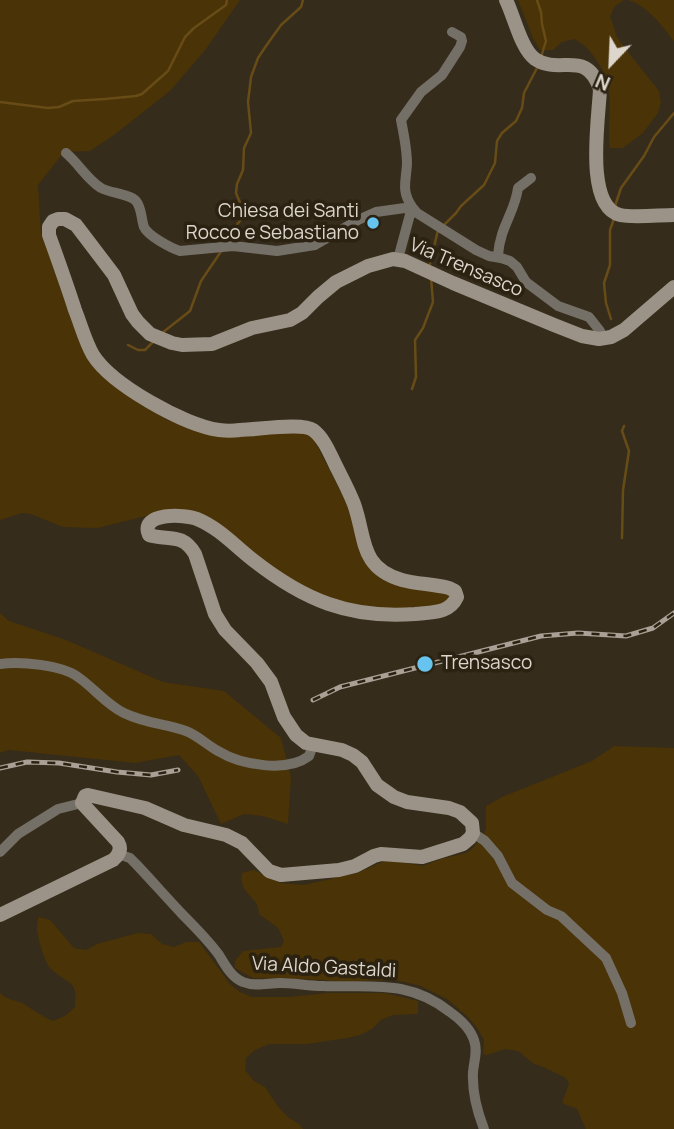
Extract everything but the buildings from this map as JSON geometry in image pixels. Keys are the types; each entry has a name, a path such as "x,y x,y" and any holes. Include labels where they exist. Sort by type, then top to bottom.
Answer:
{"main road":[{"path":"506,0 526,50 534,58 542,63 580,66 589,70 596,78 600,89 596,162 598,181 605,203 611,211 628,216 674,215"},
{"name":"Via Trensasco","path":"313,745 299,739 291,731 271,682 257,663 225,630 215,614 191,547 174,537 149,535 146,530 148,523 154,519 177,516 194,518 211,525 287,584 326,604 365,614 441,611 451,607 457,597 455,591 399,579 382,571 372,561 364,548 354,503 331,457 312,429 300,426 232,431 205,427 151,402 104,368 93,355 84,335 49,235 49,227 53,221 65,219 80,229 114,275 132,314 144,328 160,338 182,345 212,344 252,328 290,320 343,278 381,261 398,259 582,336 599,339 611,337 624,330 674,287"},
{"path":"0,915 113,860 118,854 118,842 82,803 85,796 93,794 145,808 184,825 226,835 242,843 270,871 281,875 339,870 382,854 422,857 463,844 473,833 472,823 460,813 449,808 407,802 394,797 377,785 362,762 353,755 342,750 313,745"}],"street":[{"path":"452,32 461,37 459,49 442,75 421,92 401,120 406,140 404,190 412,207 417,213 476,250 501,258 517,267 526,282 558,306 589,317 600,331"},
{"path":"66,153 97,186 133,198 139,206 147,232 180,251 233,246 278,251 315,245 376,212 412,207"},
{"path":"501,258 498,255 499,242 504,225 517,199 518,188 531,178"},
{"path":"398,259 412,207"},
{"path":"0,664 30,663 75,675 123,713 188,732 221,753 250,763 284,766 297,764 309,756 313,745"},
{"path":"0,852 18,834 58,809 82,803"},
{"path":"473,833 485,841 498,856 512,883 547,910 561,916 606,958 622,993 631,1023"},
{"name":"Via Aldo Gastaldi","path":"118,854 130,858 205,936 239,981 254,984 399,988 423,995 450,1011 468,1028 475,1041 475,1093 478,1114 484,1129"}],"shaded area":[{"path":"0,0 240,0 206,49 170,91 90,151 64,152 38,185 41,233 86,354 116,387 167,420 220,436 300,432 312,436 355,519 363,558 446,592 452,598 446,603 377,610 327,599 265,564 188,512 146,516 97,528 63,527 22,513 0,520"},
{"path":"518,0 624,0 615,6 610,16 617,37 659,91 661,102 658,113 643,133 623,148 610,148 609,93 597,61 587,48 574,39 562,42 553,50 540,50"},
{"path":"628,0 674,0 674,41 648,11"},
{"path":"0,613 9,621 66,640 163,682 224,691 281,738 291,777 288,824 263,816 244,814 221,824 198,776 179,755 135,763 9,750 0,753"},
{"path":"614,746 674,748 674,1129 586,1129 577,1109 562,1103 569,1084 566,1078 534,1064 518,1051 505,1049 483,1054 484,1040 468,1017 447,999 421,986 396,980 337,982 253,978 235,968 235,961 243,951 281,947 284,941 278,928 259,914 256,903 243,886 242,873 254,870 280,883 304,885 357,873 387,860 423,866 466,853 484,834 486,806 592,761"},
{"path":"38,917 50,920 74,948 86,950 97,944 138,933 151,934 162,944 174,947 186,942 199,942 230,984 252,997 385,993 418,1001 418,1014 393,1015 360,1035 347,1038 307,1044 269,1044 255,1050 246,1058 245,1070 254,1081 265,1087 279,1108 303,1129 0,1129 0,993 53,1021 65,1016 75,1007 73,986 51,969 44,956 37,932"}],"waterway":[{"path":"0,102 48,108 73,101 142,94 168,71 185,37 226,5 227,0"},
{"path":"225,244 229,234 245,215 236,193 243,170 244,148 251,133 248,102 251,77 266,46 281,25 301,7 303,0"},
{"path":"537,0 546,41 541,57"},
{"path":"443,226 484,185 495,163 497,141 516,121 522,108 524,93 538,66"},
{"path":"615,206 621,188 654,137 674,113"},
{"path":"611,319 604,283 610,265 610,230 615,216"},
{"path":"429,268 438,230"},
{"path":"162,333 190,311 201,281 222,250"},
{"path":"412,389 416,377 415,340 433,302 431,278"},
{"path":"128,345 145,350 155,340"},
{"path":"622,538 623,490 629,451 622,431 624,426"}],"railway":[{"path":"313,700 340,687 541,636 578,633 626,636 653,628 674,613"},
{"path":"0,768 27,762 59,763 151,775 178,770"}],"place":[{"name":"Chiesa dei Santi Rocco e Sebastiano","path":"373,223"},
{"name":"Trensasco","path":"425,664"}]}
